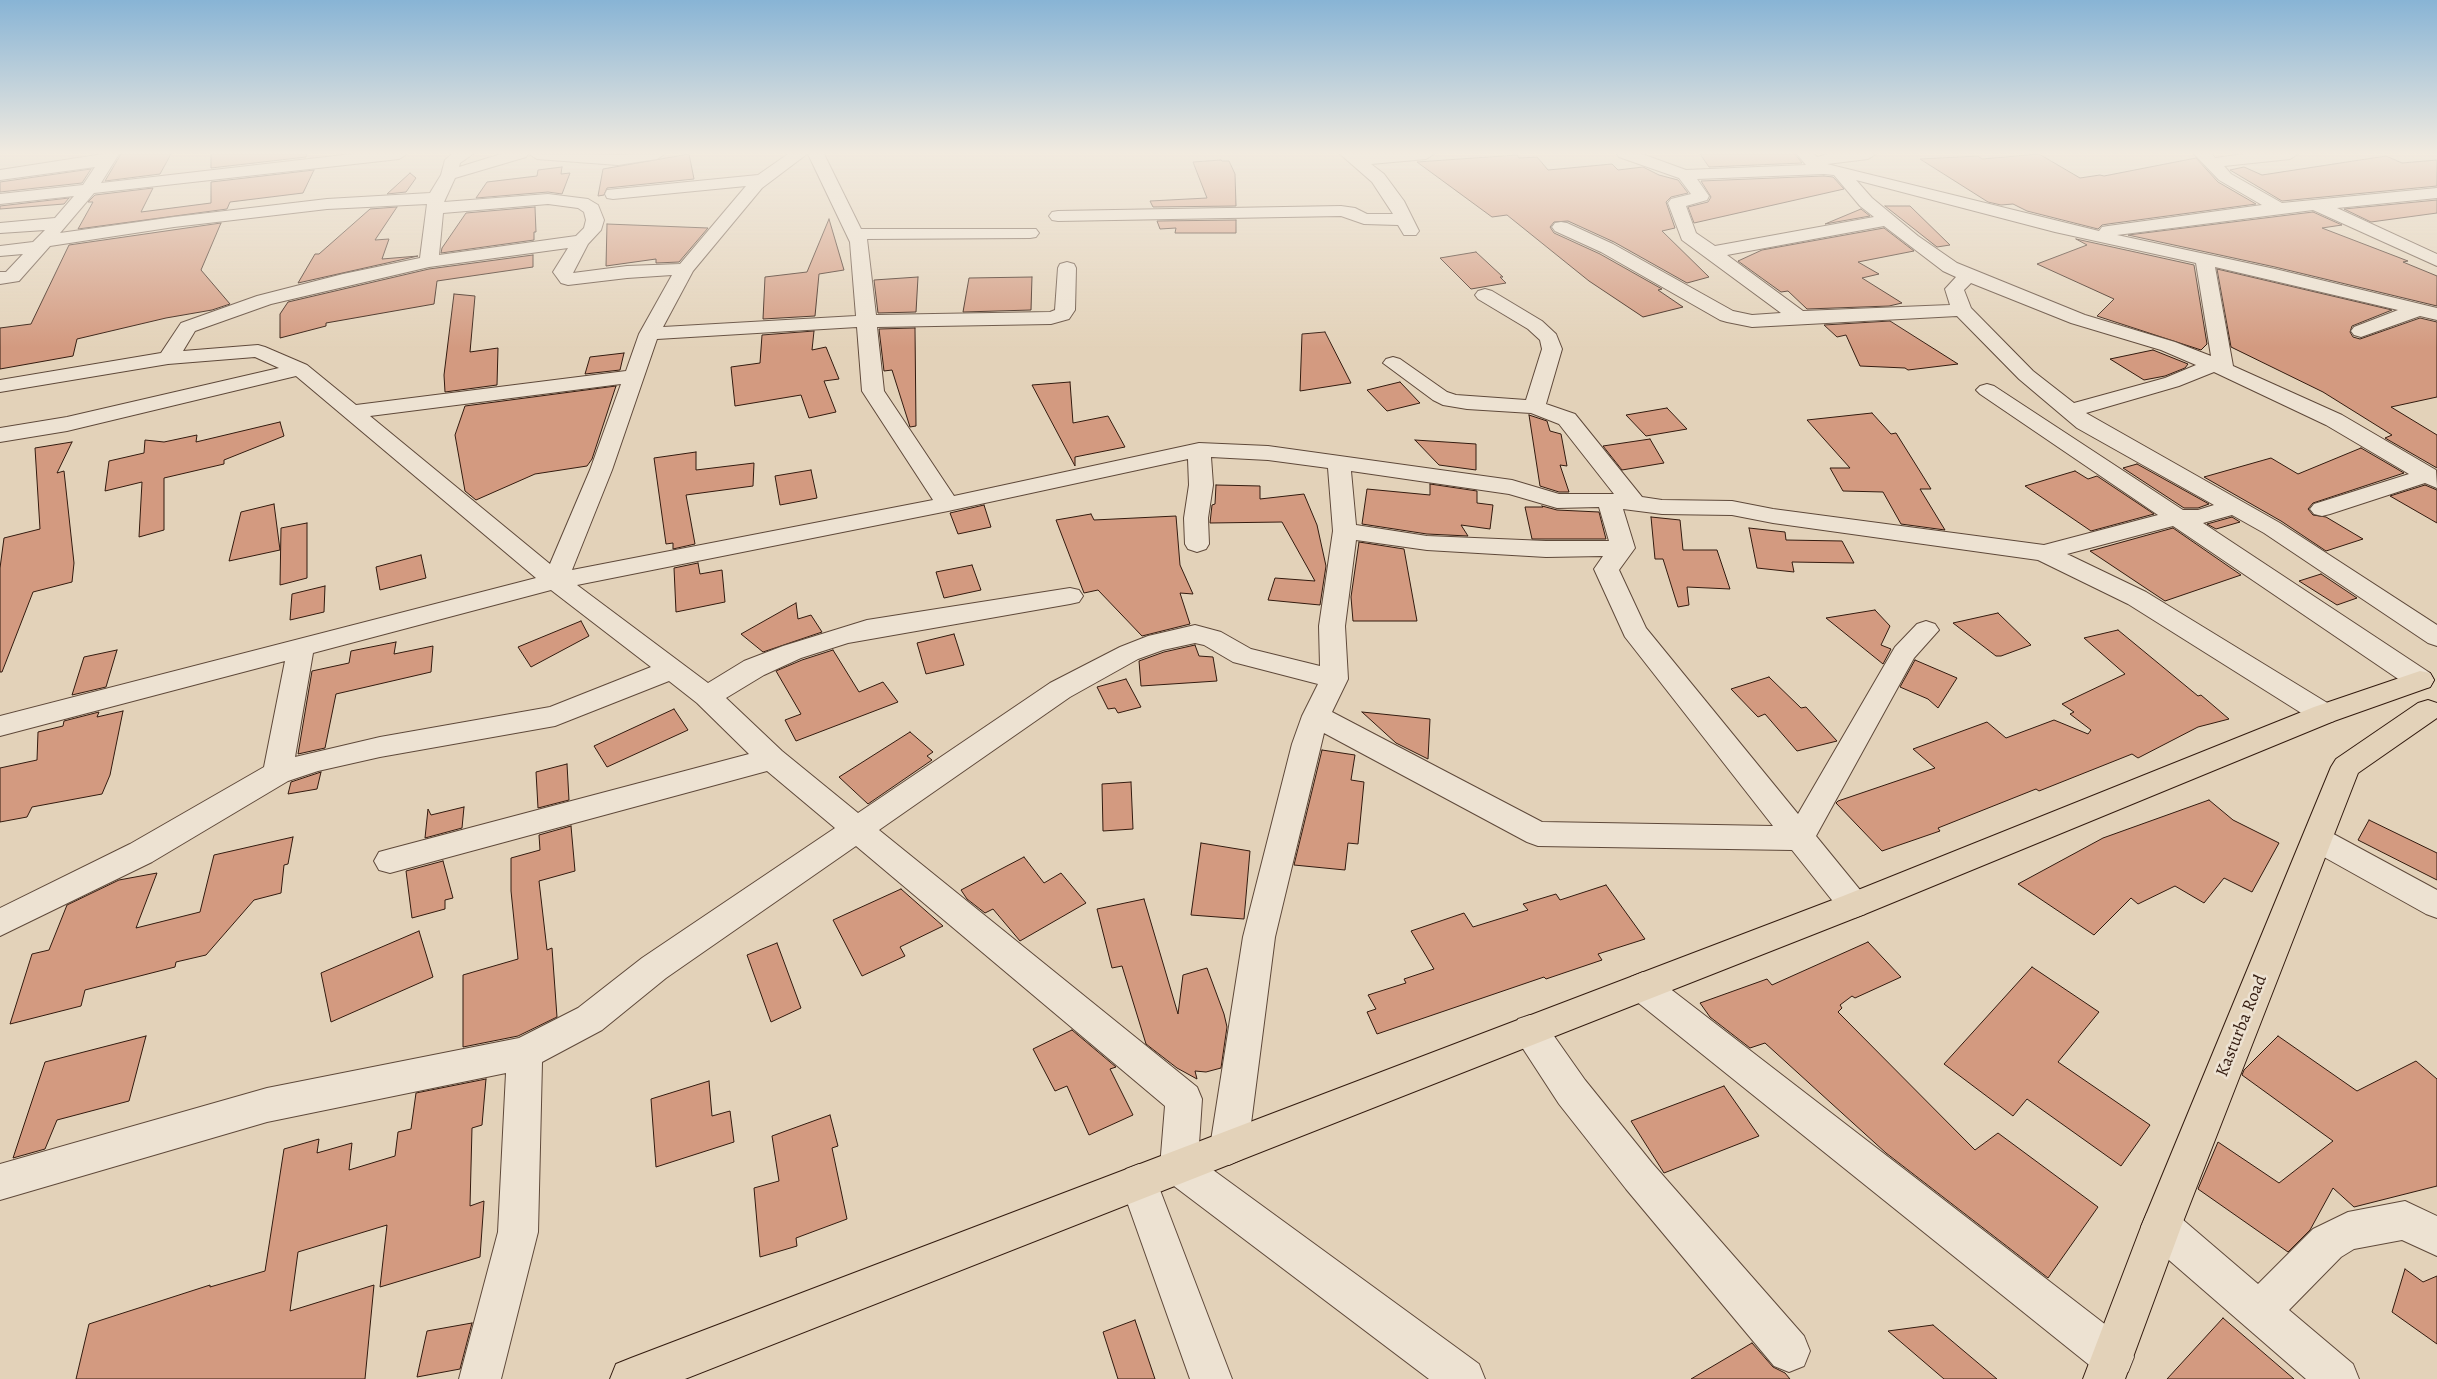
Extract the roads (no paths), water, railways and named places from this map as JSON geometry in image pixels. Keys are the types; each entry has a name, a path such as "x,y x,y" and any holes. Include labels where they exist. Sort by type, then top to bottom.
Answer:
{"main road":[{"path":"631,1379 1854,905 2324,714 2430,694"},
{"name":"Kasturba Road","path":"2109,1368 2161,1227 2346,767 2430,694"}],"street":[{"path":"0,278 12,277 64,218"},
{"path":"0,251 174,222 216,218"},
{"path":"429,262 433,218"},
{"path":"595,218 592,230 581,241 562,272 568,279 627,272 685,269"},
{"path":"555,581 601,470 649,334 685,269 727,218"},
{"path":"847,218 859,242 873,391 948,504"},
{"path":"1363,218 1407,226 1403,218"},
{"path":"1682,218 1688,236 1799,317"},
{"path":"2026,218 2437,314"},
{"path":"2092,234 2205,218"},
{"path":"2346,218 2437,261"},
{"path":"1712,252 1888,220 1950,266 1969,275 2078,319 2168,346 2218,367 2334,420 2433,478"},
{"path":"0,228 60,223"},
{"path":"1562,227 1607,248 1727,316 1752,321 1799,317 1962,310"},
{"path":"855,234 1030,233"},
{"path":"168,358 188,327 273,298 343,280 429,262 581,241"},
{"path":"2205,261 2218,367"},
{"path":"649,334 866,320 1058,316 1065,310 1067,268"},
{"path":"1969,275 1954,289 1962,310 2026,375 2084,423 2272,528 2437,637"},
{"path":"1485,295 1535,325 1549,338 1552,349 1534,407"},
{"path":"2361,331 2417,310"},
{"path":"0,386 168,358 258,351 300,369 555,581 707,696 772,759 1184,1099 1179,1167 1464,1379"},
{"path":"1393,362 1440,396 1451,400 1467,403 1534,407 1567,419 1621,501 1623,548 1606,569 1634,631 1854,905"},
{"path":"2070,411 2218,367"},
{"path":"0,435 67,424 300,369"},
{"path":"351,412 634,376"},
{"path":"1987,390 2430,694"},
{"path":"1197,544 1196,518 1201,485 1199,450"},
{"path":"0,726 555,581 948,504 1199,450 1268,453 1512,486 1557,501 1621,501 1662,507 1732,508 1773,516 2044,553 2137,598 2324,714"},
{"path":"1229,1147 1259,937 1306,744 1316,716 1334,679 1332,626 1345,531 1339,464"},
{"path":"2322,509 2433,478"},
{"path":"2044,553 2175,518 2199,517 2235,507"},
{"path":"1345,531 1437,543 1546,550 1623,548"},
{"path":"707,696 754,668 792,652 840,636 867,629 1070,596"},
{"path":"1800,838 1904,653 1926,630"},
{"path":"0,1182 267,1105 525,1053 590,1018 654,968 1060,690 1129,653 1157,642 1185,634 1205,635 1242,656 1334,679"},
{"path":"278,773 301,646"},
{"path":"0,923 141,853 278,773 316,761 555,716 673,669"},
{"path":"1316,716 1538,834 1800,838"},
{"path":"390,861 772,759"},
{"path":"2317,839 2437,905"},
{"path":"1643,987 2109,1368"},
{"path":"1530,1030 1572,1092 1639,1176 1789,1351"},
{"path":"480,1379 518,1232 525,1053"},
{"path":"1139,1182 1212,1379"},
{"path":"2260,1312 2327,1243 2348,1231 2405,1220 2437,1238"},
{"path":"2161,1227 2338,1379"}]}
